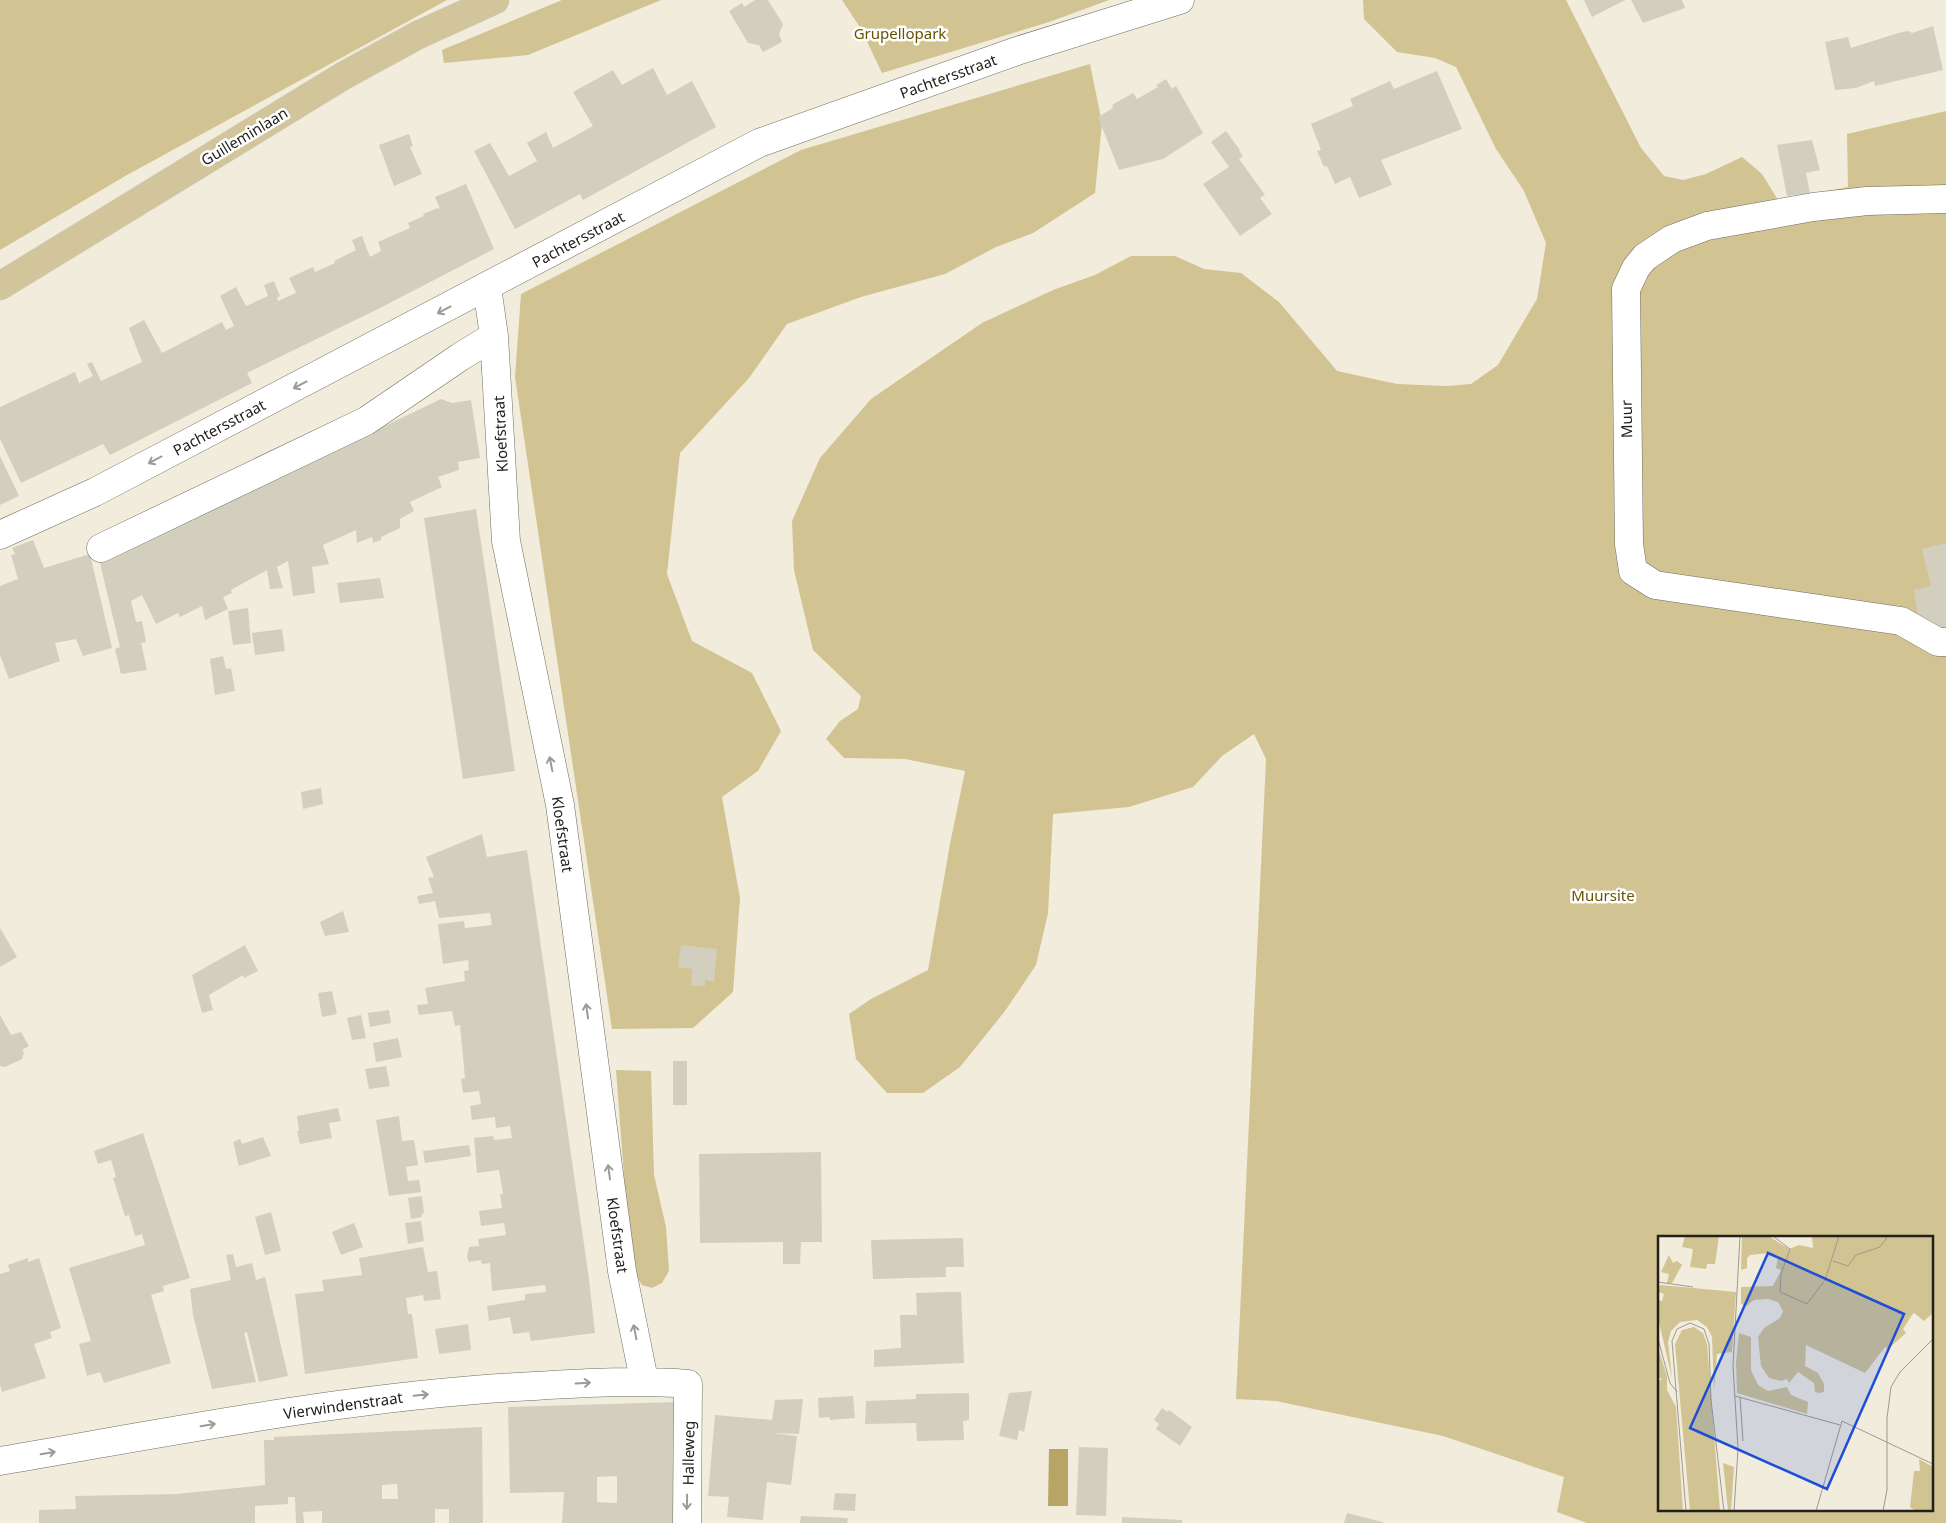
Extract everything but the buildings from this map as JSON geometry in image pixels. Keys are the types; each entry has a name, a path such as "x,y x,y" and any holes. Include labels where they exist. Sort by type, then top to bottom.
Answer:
{"main road":[{"name":"Guilleminlaan","path":"0,286 343,76 418,35 495,0"}],"street":[{"name":"Pachtersstraat","path":"0,535 95,492 759,143 1017,51 1180,0"},
{"name":"Muur","path":"1946,198 1866,201 1813,207 1707,226 1672,239 1645,257 1636,268 1626,289 1625,356 1629,544 1633,572 1655,585 1901,621 1938,642 1946,642"},
{"name":"Kloefstraat","path":"487,287 494,336 506,541 560,805 622,1271 644,1380"},
{"path":"101,548 366,421 494,336"},
{"name":"Vierwindenstraat","path":"0,1461 237,1420 410,1396 498,1388 644,1380 688,1384"},
{"name":"Halleweg","path":"687,1523 688,1384"}],"green space":[{"path":"0,0 447,0 127,175 0,250"},
{"path":"562,0 661,0 528,55 444,63 442,50"},
{"name":"Grupellopark","path":"842,0 1109,0 1049,22 882,73 861,29"},
{"name":"Muursite","path":"1363,0 1566,0 1641,148 1664,176 1683,180 1706,174 1742,157 1762,174 1778,200 1848,187 1847,134 1946,111 1946,1523 1587,1523 1557,1512 1564,1477 1443,1436 1276,1401 1236,1399 1266,759 1254,734 1222,756 1193,787 1129,807 1053,814 1048,913 1036,965 1005,1011 960,1067 923,1093 887,1093 856,1059 849,1014 871,999 928,970 965,771 905,759 844,758 826,739 840,721 858,709 861,696 813,650 794,570 792,521 820,458 871,399 982,323 1053,290 1095,275 1131,256 1175,256 1204,269 1241,273 1279,302 1337,371 1397,384 1447,386 1471,384 1498,365 1537,299 1546,243 1524,191 1496,149 1456,67 1435,58 1397,52 1364,19"},
{"path":"1090,64 1102,123 1095,193 1033,233 996,247 945,274 861,297 787,324 749,378 680,453 667,574 692,641 752,673 781,731 758,771 722,797 740,898 733,992 693,1028 612,1029 515,377 521,294 801,150"},
{"path":"616,1070 651,1071 654,1175 666,1227 669,1271 662,1283 652,1288 642,1285 631,1267"}],"shaded area":[{"path":"1049,1449 1068,1449 1068,1506 1048,1506"}]}
